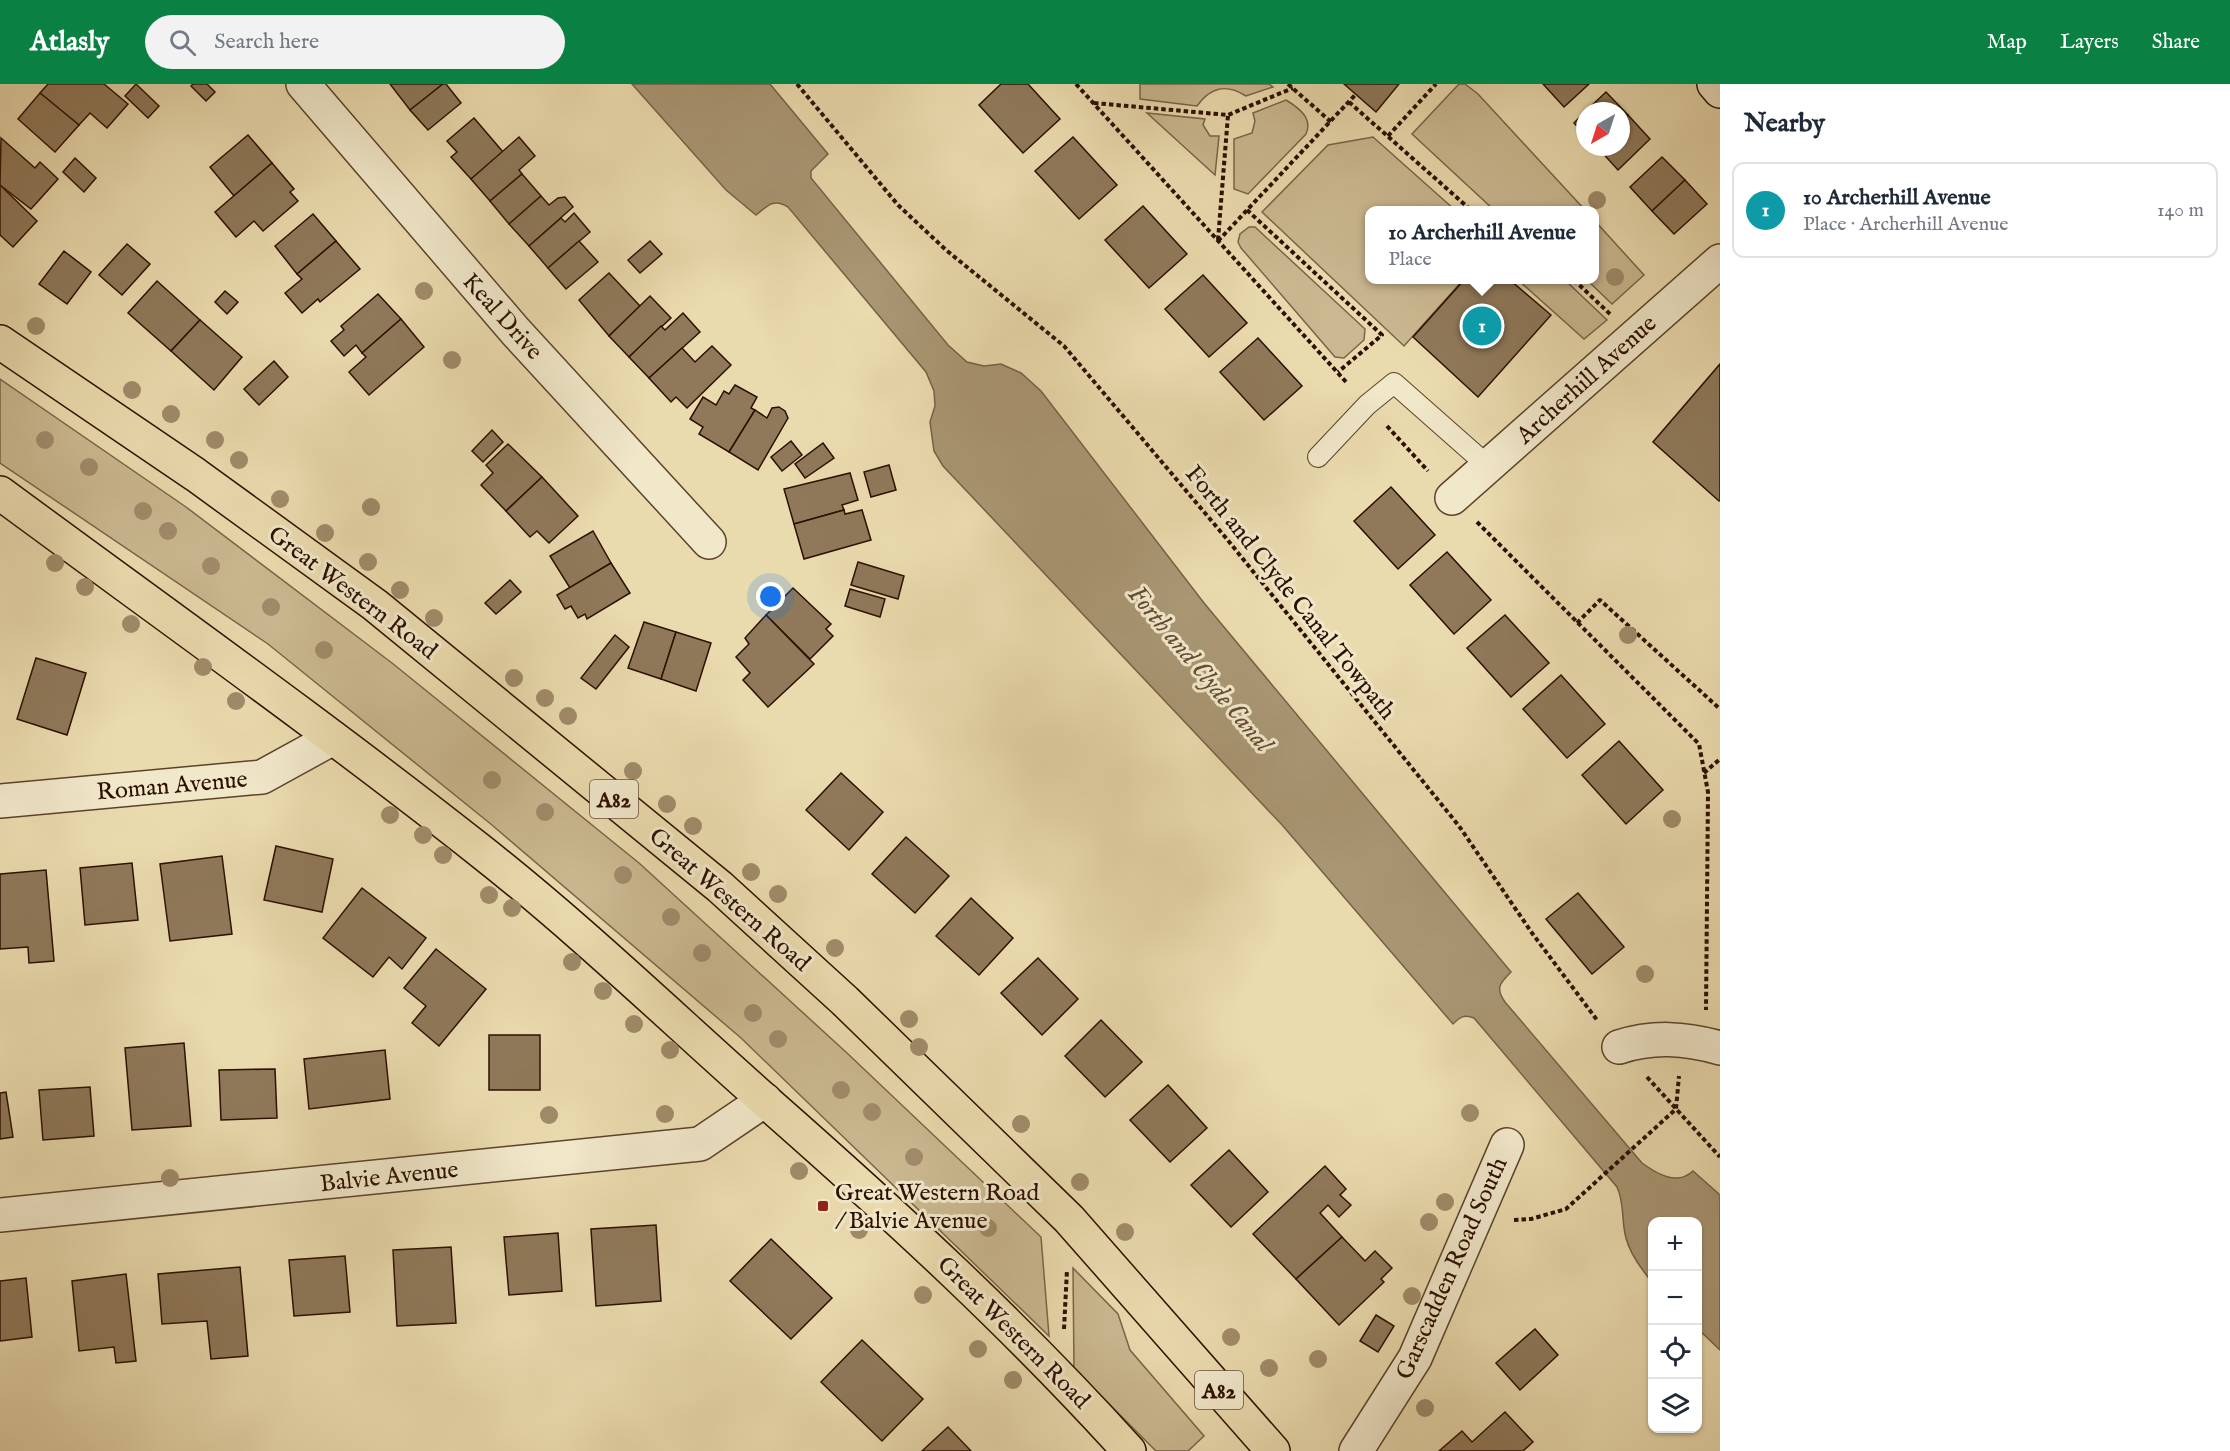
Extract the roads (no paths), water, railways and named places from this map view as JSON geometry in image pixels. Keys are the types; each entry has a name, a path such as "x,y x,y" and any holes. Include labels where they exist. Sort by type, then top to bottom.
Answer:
{"main road":[{"name":"Great Western Road","path":"0,342 186,468 375,605 720,887 845,1001 1069,1219 1262,1447"},
{"name":"Great Western Road","path":"0,493 333,738 481,851 603,954 951,1269 1062,1377 1129,1451"}],"street":[{"name":"Keal Drive","path":"303,84 516,332 709,542"},
{"path":"1714,84 1720,91"},
{"name":"Archerhill Avenue","path":"1452,498 1634,337 1717,271"},
{"name":"Roman Avenue","path":"0,801 262,777 333,738"},
{"path":"1619,1047 1643,1039 1680,1039 1713,1046"},
{"name":"Balvie Avenue","path":"0,1215 700,1144 765,1100"},
{"name":"Garscadden Road South","path":"1356,1451 1415,1358 1478,1217 1507,1145"}],"lane":[{"path":"1318,457 1367,405 1394,383 1488,466"}],"water":[{"name":"Forth and Clyde Canal","path":"632,84 770,84 828,154 811,171 811,178 948,345 967,362 984,366 1001,364 1021,373 1041,391 1204,603 1511,972 1500,986 1500,993 1505,1002 1642,1163 1667,1177 1680,1178 1693,1171 1720,1195 1720,1350 1702,1333 1702,1217 1648,1217 1648,1276 1630,1250 1617,1187 1474,1018 1462,1017 1453,1024 1283,826 943,466 934,451 930,422 935,406 934,391 926,372 788,207 775,203 756,215 726,190"}],"place":[{"name":"10 Archerhill Avenue","path":"1482,326"},
{"name":"Great Western Road / Balvie Avenue","path":"823,1206"}]}
